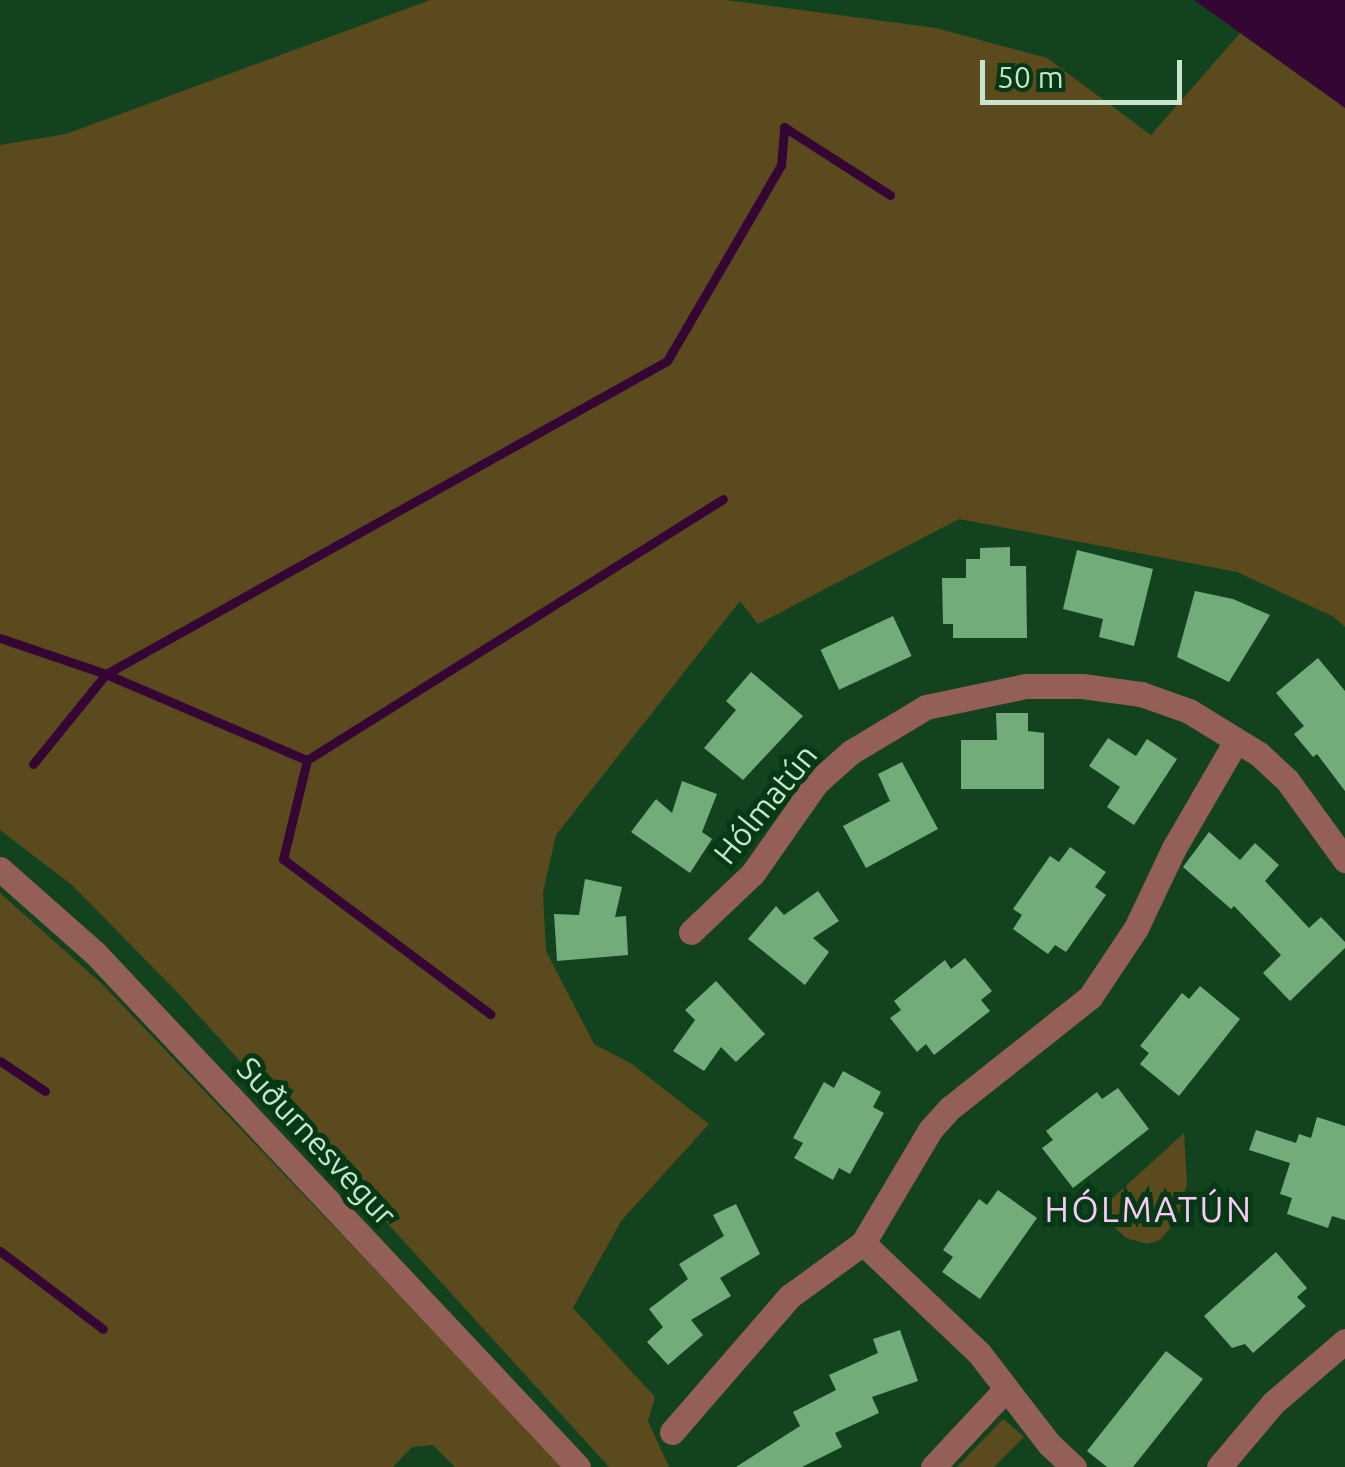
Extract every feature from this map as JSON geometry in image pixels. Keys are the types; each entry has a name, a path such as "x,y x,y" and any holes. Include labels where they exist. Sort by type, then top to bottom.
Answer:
{"street":[{"name":"Hólmatún","path":"691,932 753,873 817,782 851,752 926,708 1026,686 1082,686 1140,694 1189,710 1287,780 1345,860"},
{"path":"672,1432 790,1296 864,1242 930,1130 950,1108 1090,998 1136,928 1174,848 1236,741"},
{"name":"Suðurnesvegur","path":"0,869 95,953 578,1467"},
{"path":"864,1242 980,1353 1005,1390 1074,1467"},
{"path":"1219,1467 1273,1403 1345,1341"},
{"path":"933,1467 1005,1390"}],"shaded area":[{"path":"430,0 726,0 936,28 1047,58 1151,135 1262,8 1345,0 1345,627 1334,617 1237,572 959,519 758,624 740,601 556,835 543,892 546,951 594,1044 632,1064 709,1124 621,1221 573,1308 655,1397 648,1421 669,1467 609,1467 178,993 72,885 0,830 0,145 66,134"},
{"path":"1194,0 1345,0 1345,108"},
{"path":"0,893 102,984 564,1467 455,1467 433,1445 412,1447 393,1467 0,1467"},
{"path":"1184,1133 1187,1184 1177,1220 1160,1240 1147,1244 1126,1238 1116,1229 1106,1204"},
{"path":"1003,1419 1024,1437 994,1467 957,1467"}],"building":[{"path":"1010,547 1010,566 1026,566 1027,638 953,638 953,624 943,624 942,578 966,578 966,559 980,559 980,548"},
{"path":"1077,550 1153,569 1134,646 1099,637 1103,619 1063,609"},
{"path":"1195,591 1233,599 1270,615 1229,682 1177,657"},
{"path":"893,616 912,656 839,690 820,650"},
{"path":"1318,658 1345,691 1345,791 1317,754 1313,757 1294,734 1304,726 1276,693"},
{"path":"751,672 803,716 743,780 704,748 736,710 726,701"},
{"path":"996,713 1028,713 1028,731 1044,733 1044,789 961,789 961,740 997,740"},
{"path":"1108,738 1136,756 1147,739 1177,759 1134,825 1107,807 1120,787 1089,766"},
{"path":"902,762 938,829 866,868 843,826 890,801 878,774"},
{"path":"682,781 717,794 702,832 712,839 690,873 631,832 656,799 672,813"},
{"path":"1209,832 1240,860 1255,843 1279,865 1265,881 1309,928 1321,917 1345,942 1345,948 1290,1001 1263,973 1281,955 1234,906 1231,909 1183,867"},
{"path":"1070,847 1106,872 1095,887 1106,895 1066,952 1055,945 1048,954 1013,929 1022,915 1013,909 1050,856 1059,862"},
{"path":"585,879 622,887 615,917 626,916 628,955 557,961 554,914 579,915"},
{"path":"818,891 839,921 813,938 829,952 805,985 748,939 776,906 784,915"},
{"path":"965,958 992,991 981,1000 990,1011 934,1055 926,1044 917,1052 890,1018 901,1010 894,1001 945,960 951,969"},
{"path":"716,981 765,1034 736,1062 721,1047 704,1071 673,1051 695,1020 685,1010"},
{"path":"1200,986 1240,1019 1179,1096 1140,1064 1149,1053 1140,1046 1182,993 1189,999"},
{"path":"843,1071 881,1092 873,1107 884,1113 850,1174 839,1168 833,1180 794,1158 803,1143 793,1138 824,1082 834,1088"},
{"path":"1118,1088 1149,1129 1073,1188 1042,1148 1053,1140 1046,1131 1097,1092 1102,1099"},
{"path":"1317,1117 1345,1126 1345,1220 1332,1216 1328,1228 1287,1214 1292,1198 1280,1194 1290,1163 1249,1150 1256,1130 1296,1143 1299,1134 1311,1138"},
{"path":"998,1190 1037,1218 980,1299 942,1272 953,1257 943,1250 979,1199 987,1205"},
{"path":"736,1204 760,1254 720,1278 731,1296 691,1320 703,1335 668,1365 647,1342 663,1327 649,1309 688,1279 679,1264 724,1236 713,1215"},
{"path":"1276,1252 1307,1288 1297,1297 1306,1306 1253,1353 1245,1344 1232,1348 1204,1316"},
{"path":"900,1330 918,1381 872,1397 879,1413 835,1433 842,1447 802,1467 736,1467 800,1426 793,1412 836,1390 829,1375 878,1353 873,1339"},
{"path":"1166,1351 1203,1379 1133,1467 1107,1467 1087,1451"}],"waterway":[{"path":"33,764 106,674 667,361 781,165 784,127 890,195"},
{"path":"0,638 106,674 307,760 723,499"},
{"path":"307,760 283,859 490,1014"},
{"path":"0,1061 45,1091"},
{"path":"0,1251 103,1329"}],"district":[{"name":"HÓLMATÚN","path":"1149,1209"}]}
